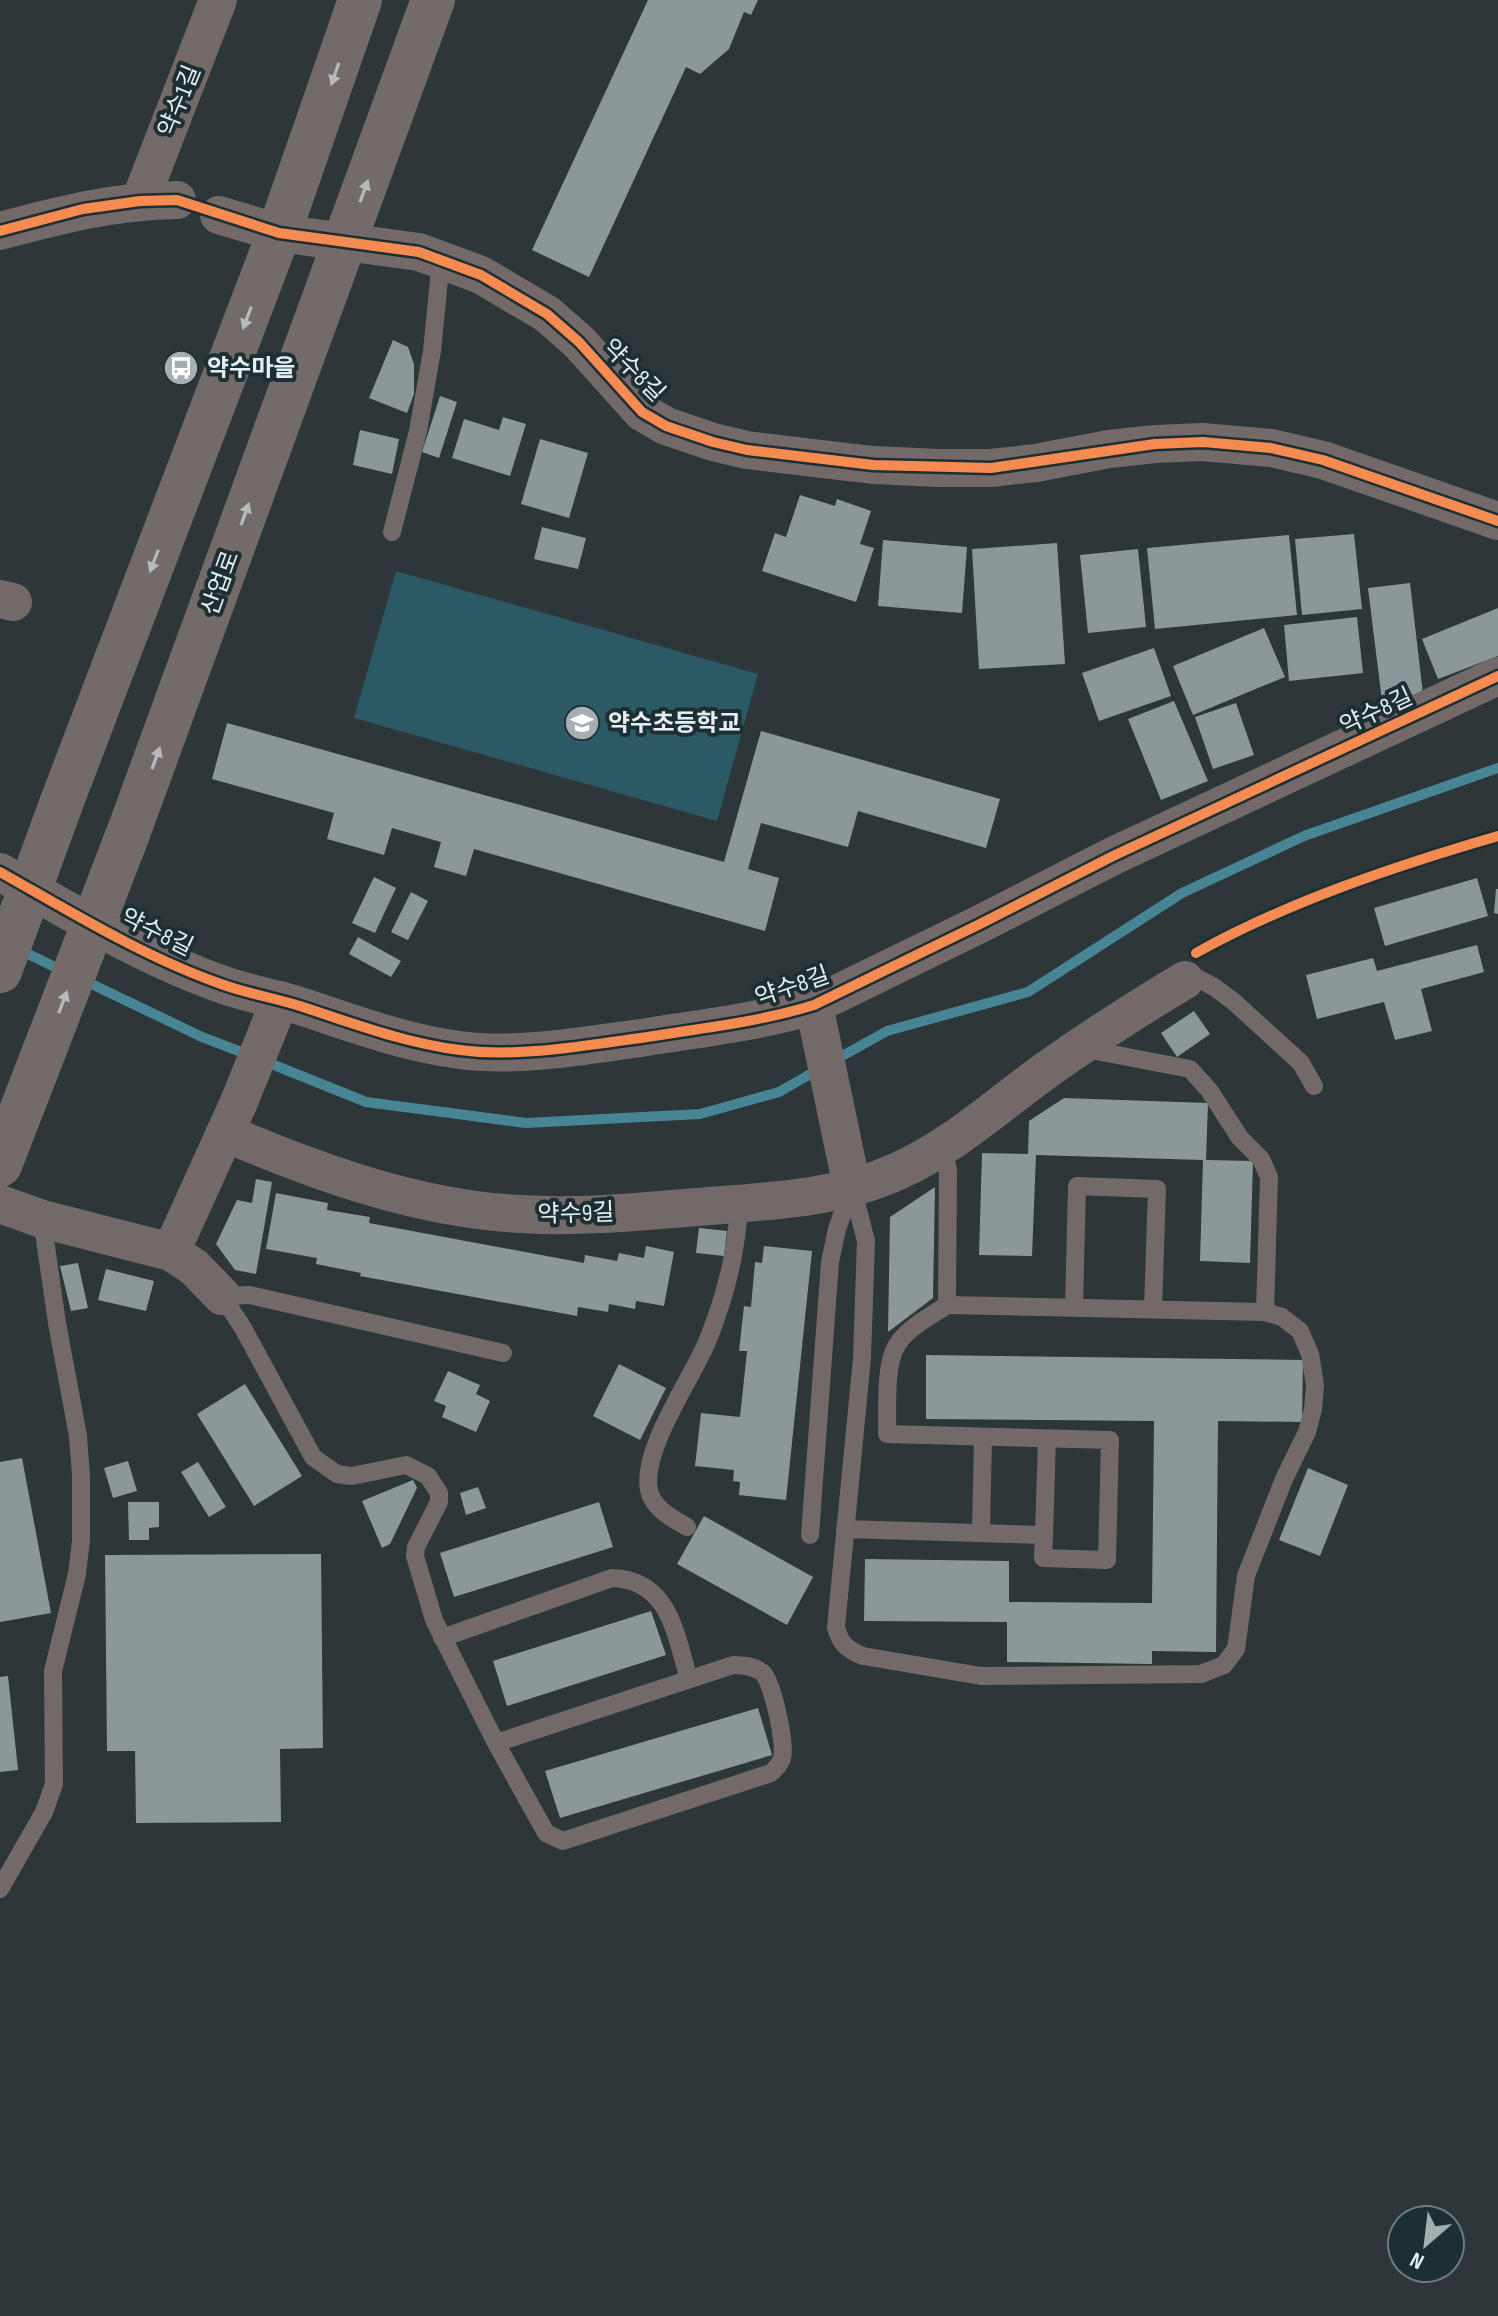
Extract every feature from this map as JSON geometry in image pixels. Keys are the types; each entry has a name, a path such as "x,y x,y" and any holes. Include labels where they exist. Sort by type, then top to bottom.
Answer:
{"main road":[{"path":"0,971 279,233 360,0"},
{"name":"산업로","path":"0,1165 129,831 433,0"}],"street":[{"name":"약수1길","path":"0,231 83,209 158,201 218,0"},
{"name":"약수8길","path":"219,215 279,233 404,249 481,275 547,314 579,342 642,412 666,426 713,442 747,450 873,465 939,468 991,468 1155,444 1203,442 1271,448 1323,460 1498,521"},
{"name":"약수8길","path":"0,872 58,904 276,1011 464,1051 555,1048 633,1039 740,1023 814,1005 1113,856 1498,676"},
{"name":"약수9길","path":"232,1118 281,1156 374,1188 477,1209 521,1214 582,1214 800,1198 852,1187 898,1171 942,1147 1080,1047 1185,980"},
{"path":"814,1005 852,1187"},
{"path":"171,1252 232,1118 276,1011"},
{"path":"0,1204 42,1219 171,1252 194,1267 222,1296"}],"lane":[{"path":"392,532 418,431 432,351 441,259"},
{"path":"1185,980 1199,979 1233,1001 1301,1063 1314,1086"},
{"path":"1080,1047 1190,1069 1209,1090 1240,1138 1261,1159 1269,1177 1265,1312"},
{"path":"942,1147 948,1169 947,1305"},
{"path":"1074,1307 1077,1186 1157,1189 1153,1309"},
{"path":"852,1187 866,1241 862,1358 836,1627 839,1640 850,1651 863,1656 981,1676 1201,1674 1224,1665 1236,1649 1246,1576 1284,1479 1307,1432 1313,1409 1315,1385 1310,1354 1300,1331 1282,1317 1265,1312 947,1305 907,1333 897,1344 891,1359 887,1434 1110,1440 1107,1560 1043,1558 1047,1439"},
{"path":"810,1535 830,1262 837,1229 852,1187"},
{"path":"687,1527 661,1512 649,1491 649,1464 708,1337 737,1239 739,1204"},
{"path":"0,1889 44,1812 54,1784 53,1671 77,1574 81,1541 78,1436 42,1219"},
{"path":"222,1296 250,1295 503,1353"},
{"path":"222,1296 243,1328 313,1457 337,1474 352,1476 406,1465 428,1476 435,1485 439,1502 416,1547 415,1556 434,1620 496,1743 546,1833 563,1841 771,1773 782,1763 784,1748 769,1681 760,1671 748,1665 733,1665 496,1743"},
{"path":"862,1358 891,1359"},
{"path":"981,1533 983,1437"},
{"path":"845,1529 1044,1535"},
{"path":"442,1638 612,1578 628,1578 656,1594 664,1605 689,1679"}],"shaded area":[{"path":"396,571 758,674 717,821 354,718"}],"building":[{"path":"648,0 758,0 751,15 744,12 729,49 700,74 686,67 589,277 532,250"},
{"path":"393,340 408,347 414,364 414,394 407,413 369,398"},
{"path":"440,396 457,402 439,458 422,452"},
{"path":"503,417 526,424 510,476 452,458 464,419 499,430"},
{"path":"360,430 399,439 392,474 353,465"},
{"path":"540,439 588,453 569,518 521,504"},
{"path":"800,495 835,506 837,499 871,511 860,544 874,548 856,602 762,571 775,533 786,537"},
{"path":"542,527 586,538 578,569 534,559"},
{"path":"1354,534 1362,609 1302,615 1295,539"},
{"path":"1289,535 1297,615 1155,629 1147,548"},
{"path":"883,540 967,547 962,613 878,606"},
{"path":"1057,543 1065,664 979,669 972,549"},
{"path":"1138,549 1146,627 1088,633 1080,555"},
{"path":"1410,583 1423,694 1383,709 1368,588"},
{"path":"1498,608 1498,656 1438,679 1422,639"},
{"path":"1357,617 1363,673 1289,681 1284,625"},
{"path":"1264,628 1285,677 1193,715 1173,666"},
{"path":"1154,648 1171,696 1099,721 1082,673"},
{"path":"1174,701 1208,781 1161,800 1128,719"},
{"path":"1236,703 1254,755 1213,769 1195,717"},
{"path":"227,723 724,862 761,731 1000,799 986,848 858,811 848,847 761,823 748,869 779,878 765,931 474,849 466,876 434,867 441,842 392,828 384,855 327,839 334,813 212,779"},
{"path":"374,877 396,888 375,933 352,923"},
{"path":"1477,878 1488,916 1385,946 1374,908"},
{"path":"1498,889 1498,914 1494,913"},
{"path":"411,892 428,901 408,940 391,932"},
{"path":"358,937 401,961 391,977 349,954"},
{"path":"1477,945 1484,972 1421,989 1432,1031 1395,1040 1384,1002 1317,1019 1306,975 1373,958 1377,971"},
{"path":"1194,1011 1210,1034 1177,1057 1161,1033"},
{"path":"1064,1098 1208,1103 1206,1160 1253,1161 1250,1263 1200,1261 1203,1160 1036,1155 1032,1256 979,1255 982,1153 1028,1154 1029,1121"},
{"path":"256,1179 272,1182 256,1274 235,1270 216,1244 237,1200 252,1203"},
{"path":"935,1187 933,1298 888,1332 890,1217"},
{"path":"276,1193 328,1203 327,1210 370,1217 369,1223 584,1263 585,1255 617,1261 619,1253 644,1258 646,1246 674,1252 664,1306 636,1301 635,1309 609,1304 608,1312 578,1307 577,1316 360,1276 361,1273 316,1264 317,1258 266,1249"},
{"path":"699,1228 727,1231 724,1256 696,1253"},
{"path":"764,1246 812,1251 786,1500 739,1495 740,1482 733,1481 734,1470 695,1466 701,1413 740,1417 747,1351 739,1351 744,1306 751,1307 755,1262 762,1263"},
{"path":"78,1263 88,1308 71,1311 60,1266"},
{"path":"106,1269 154,1281 146,1311 98,1300"},
{"path":"926,1355 1303,1360 1302,1422 1218,1421 1216,1652 1152,1651 1152,1664 1007,1662 1007,1622 864,1621 865,1559 1009,1561 1009,1602 1152,1603 1154,1421 926,1419"},
{"path":"619,1364 666,1388 640,1440 593,1416"},
{"path":"448,1371 480,1385 476,1394 490,1401 476,1432 442,1417 446,1406 434,1401"},
{"path":"245,1384 302,1476 254,1506 197,1414"},
{"path":"22,1458 51,1613 0,1622 0,1462"},
{"path":"128,1461 137,1491 113,1498 104,1468"},
{"path":"198,1462 226,1507 209,1517 181,1472"},
{"path":"1308,1468 1348,1485 1320,1556 1279,1540"},
{"path":"413,1480 417,1488 390,1544 382,1548 362,1501"},
{"path":"478,1487 486,1508 466,1515 460,1493"},
{"path":"128,1502 159,1502 159,1527 149,1528 149,1540 129,1540"},
{"path":"599,1502 613,1547 454,1597 440,1553"},
{"path":"704,1516 813,1577 787,1625 677,1564"},
{"path":"321,1554 323,1748 280,1749 281,1822 136,1823 135,1751 107,1751 105,1555"},
{"path":"651,1611 666,1655 507,1706 493,1661"},
{"path":"8,1676 18,1770 0,1772 0,1677"},
{"path":"758,1708 772,1755 560,1818 545,1771"}],"waterway":[{"path":"835,1060 887,1031 1028,992 1182,893 1304,836 1498,768"},
{"path":"20,950 63,971"},
{"path":"81,979 202,1037 249,1055"},
{"path":"264,1061 366,1102 526,1123 700,1114 779,1092 821,1068"}],"cycle path":[{"path":"0,231 83,209 140,201 177,200 279,233 419,252 481,275 547,314 579,342 642,412 666,426 747,450 873,465 991,468 1155,444 1203,442 1271,448 1323,460 1498,521"},
{"path":"0,872 136,947 231,987 440,1047 483,1052 530,1052 578,1047 731,1024 814,1005 1113,856 1498,676"},
{"path":"1196,953 1305,901 1421,859 1498,836"}],"place":[{"name":"약수마을","path":"181,368"},
{"name":"약수초등학교","path":"582,723"}]}
